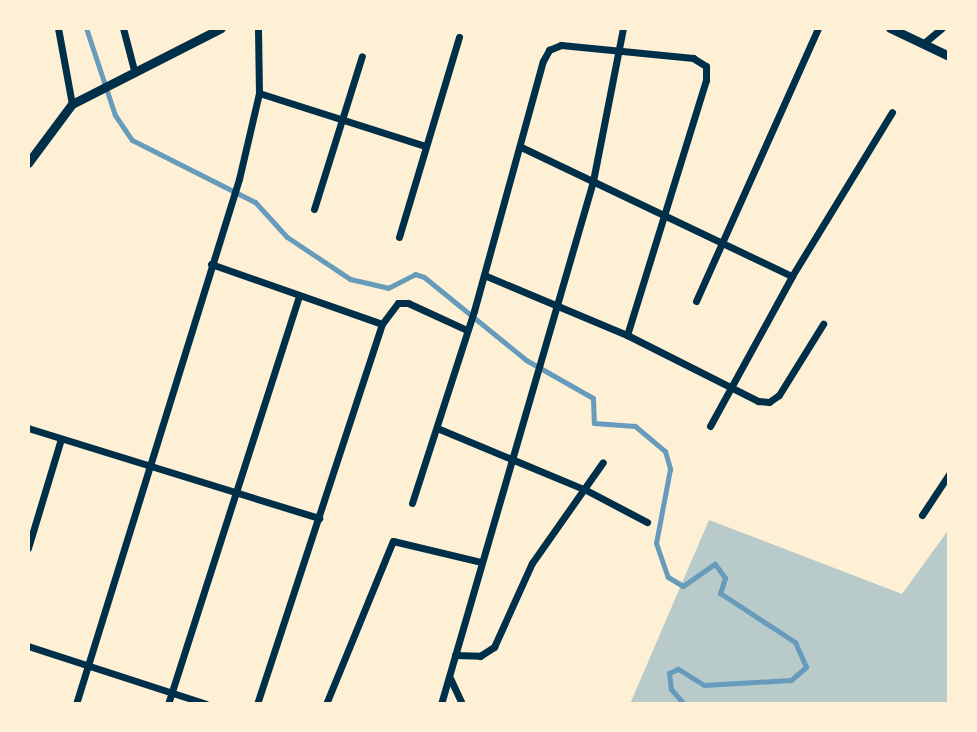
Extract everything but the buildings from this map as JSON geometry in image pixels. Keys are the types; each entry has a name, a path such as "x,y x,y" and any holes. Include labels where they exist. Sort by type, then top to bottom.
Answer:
{"street":[{"path":"58,28 72,104"},
{"path":"123,28 134,70"},
{"path":"28,163 72,104 221,28"},
{"path":"76,704 153,465 239,179 259,93 258,28"},
{"path":"441,704 481,562 545,357 593,181 621,51 623,28"},
{"path":"696,301 818,28"},
{"path":"890,28 949,56"},
{"path":"924,43 942,28"},
{"path":"399,237 459,37"},
{"path":"412,503 474,311 549,50 561,45 693,58 706,66 666,214 627,335"},
{"path":"314,209 362,56"},
{"path":"259,93 425,146"},
{"path":"710,426 792,276 892,112"},
{"path":"521,147 723,239 792,276"},
{"path":"211,264 382,324"},
{"path":"484,275 558,304 769,402 779,395 823,324"},
{"path":"168,704 299,296"},
{"path":"257,704 382,324 398,303 468,327"},
{"path":"28,428 319,518"},
{"path":"437,428 586,490 647,522"},
{"path":"28,548 61,439"},
{"path":"455,655 480,656 494,647 532,563 603,462"},
{"path":"922,515 949,474"},
{"path":"326,704 393,541 481,562"},
{"path":"28,646 206,704"},
{"path":"450,677 462,704"}],"shaded area":[{"path":"709,520 902,594 949,529 949,704 630,704"}],"waterway":[{"path":"86,28 115,115 132,140 255,202 287,237 350,279 388,288 415,274 424,277 526,360 593,398 594,423 635,426 665,451 670,469 656,543 668,577 683,586 715,564 725,578 720,593 795,642 806,667 791,680 704,685 678,669 669,673 671,689 684,704"}]}
